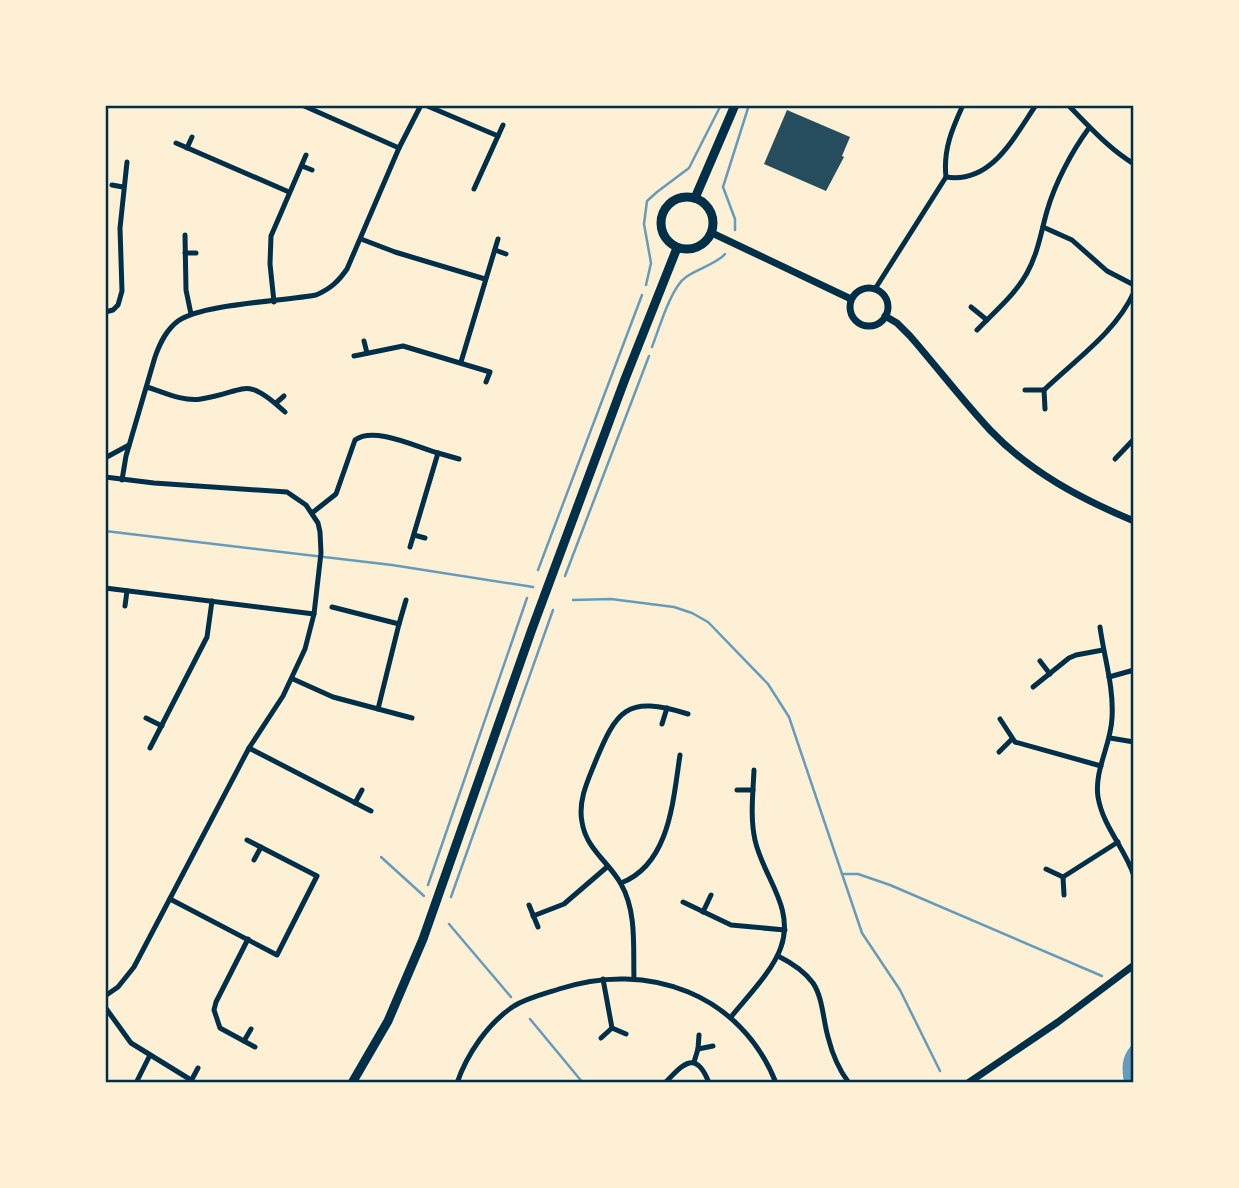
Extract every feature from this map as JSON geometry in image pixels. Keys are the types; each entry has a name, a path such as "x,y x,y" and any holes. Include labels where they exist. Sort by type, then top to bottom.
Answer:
{"main road":[{"path":"695,198 735,105"},
{"path":"687,196 695,198 709,208 714,224 712,233 701,246 685,250 677,248 670,244 661,230 662,214 672,201 687,196"},
{"path":"352,1083 388,1021 423,939 536,616 677,248"}],"street":[{"path":"302,105 399,148"},
{"path":"122,481 129,445 146,387 161,341 169,329 191,314 316,295 329,289 347,269 399,148 423,105 498,136"},
{"path":"875,289 946,177 947,142 963,105"},
{"path":"946,177 970,177 992,165 1037,105"},
{"path":"1069,105 1117,154 1134,164"},
{"path":"474,189 503,125"},
{"path":"977,331 1027,274 1036,254 1054,194 1089,128"},
{"path":"187,148 192,137"},
{"path":"176,143 289,192"},
{"path":"274,302 270,264 271,236 306,155"},
{"path":"105,312 118,305 122,291 120,228 127,162"},
{"path":"302,166 312,170"},
{"path":"470,175 479,178"},
{"path":"112,186 123,187"},
{"path":"1043,227 1072,240 1107,271 1134,285"},
{"path":"712,233 851,299"},
{"path":"185,234 186,290 191,314"},
{"path":"361,239 485,279"},
{"path":"461,362 498,239"},
{"path":"495,250 506,254"},
{"path":"185,253 196,253"},
{"path":"864,289 875,289 887,300 886,316 876,325 869,327 857,323 850,312 851,299 864,289"},
{"path":"1025,390 1044,390 1112,326 1123,313 1134,292"},
{"path":"971,307 986,320"},
{"path":"886,316 910,336 991,432 1016,453 1046,476 1083,498 1134,521"},
{"path":"364,341 367,353"},
{"path":"354,356 403,346 490,372 486,382"},
{"path":"146,387 187,399 200,399 248,387 257,390 285,412"},
{"path":"1044,390 1045,409"},
{"path":"276,403 284,396"},
{"path":"312,513 336,494 355,440 359,437 374,434 459,459"},
{"path":"1115,459 1131,446 1134,439"},
{"path":"105,458 129,445"},
{"path":"410,547 438,453"},
{"path":"105,477 122,481 286,492 299,498 312,513 318,523 321,542 314,614 305,649 293,679 249,748 134,967 118,987 105,996"},
{"path":"414,535 425,538"},
{"path":"105,588 314,614"},
{"path":"125,606 127,591"},
{"path":"378,709 406,600"},
{"path":"150,748 207,637 212,601"},
{"path":"332,607 399,624"},
{"path":"1100,627 1113,708 1110,738 1098,782 1101,809 1129,859 1134,876"},
{"path":"1033,687 1076,655 1103,650"},
{"path":"1041,661 1050,674"},
{"path":"1109,677 1134,670"},
{"path":"293,679 333,697 412,718"},
{"path":"634,979 629,903 621,883 594,850 581,820 585,788 613,722 633,708 656,705 688,714"},
{"path":"662,724 667,708"},
{"path":"146,718 162,726"},
{"path":"1000,719 1012,739 1030,748 1101,766"},
{"path":"1110,738 1134,743"},
{"path":"999,752 1012,739"},
{"path":"249,748 371,811"},
{"path":"621,883 632,878 652,859 664,834 670,817 680,755"},
{"path":"731,1017 778,956 785,930 783,906 760,856 755,838 754,770"},
{"path":"355,803 362,790"},
{"path":"737,790 753,790"},
{"path":"247,840 317,876 277,955"},
{"path":"1063,877 1118,842"},
{"path":"254,860 261,847"},
{"path":"533,916 564,904 607,867"},
{"path":"1046,869 1063,877"},
{"path":"1063,877 1064,895"},
{"path":"703,912 711,895"},
{"path":"170,900 284,958"},
{"path":"683,902 738,927 785,930"},
{"path":"529,905 538,927"},
{"path":"248,939 214,1010 220,1028 255,1047"},
{"path":"778,956 803,973 817,991 828,1040 841,1072 849,1083"},
{"path":"968,1083 1058,1022 1134,965"},
{"path":"603,979 612,1028"},
{"path":"457,1083 475,1046 493,1024 513,1006 569,986 603,979 634,979 673,986 710,1002 731,1017 759,1047 776,1082 766,1083"},
{"path":"105,1007 131,1043 190,1082 198,1069"},
{"path":"612,1028 626,1034"},
{"path":"601,1038 612,1028"},
{"path":"244,1041 251,1029"},
{"path":"694,1062 699,1035"},
{"path":"698,1049 713,1046"},
{"path":"136,1083 150,1055"},
{"path":"665,1083 682,1064 694,1062 709,1083"}],"water":[{"path":"1134,1043 1134,1083 1124,1082 1123,1061"}],"building":[{"path":"787,110 850,137 842,156 844,157 826,191 764,164"}],"waterway":[{"path":"646,285 651,263 644,224 647,201 689,168 721,105"},
{"path":"735,230 735,219 723,187 749,105"},
{"path":"652,347 666,309 681,282 725,254"},
{"path":"538,570 642,295"},
{"path":"565,576 649,356"},
{"path":"105,531 392,565 533,587"},
{"path":"428,885 527,598"},
{"path":"573,600 611,599 674,607 692,613 708,622 768,684 789,717 862,933 900,990 940,1071"},
{"path":"451,897 553,610"},
{"path":"381,857 424,896"},
{"path":"842,874 858,874 890,885 1102,976"},
{"path":"449,924 511,997"},
{"path":"530,1019 583,1083"}]}
